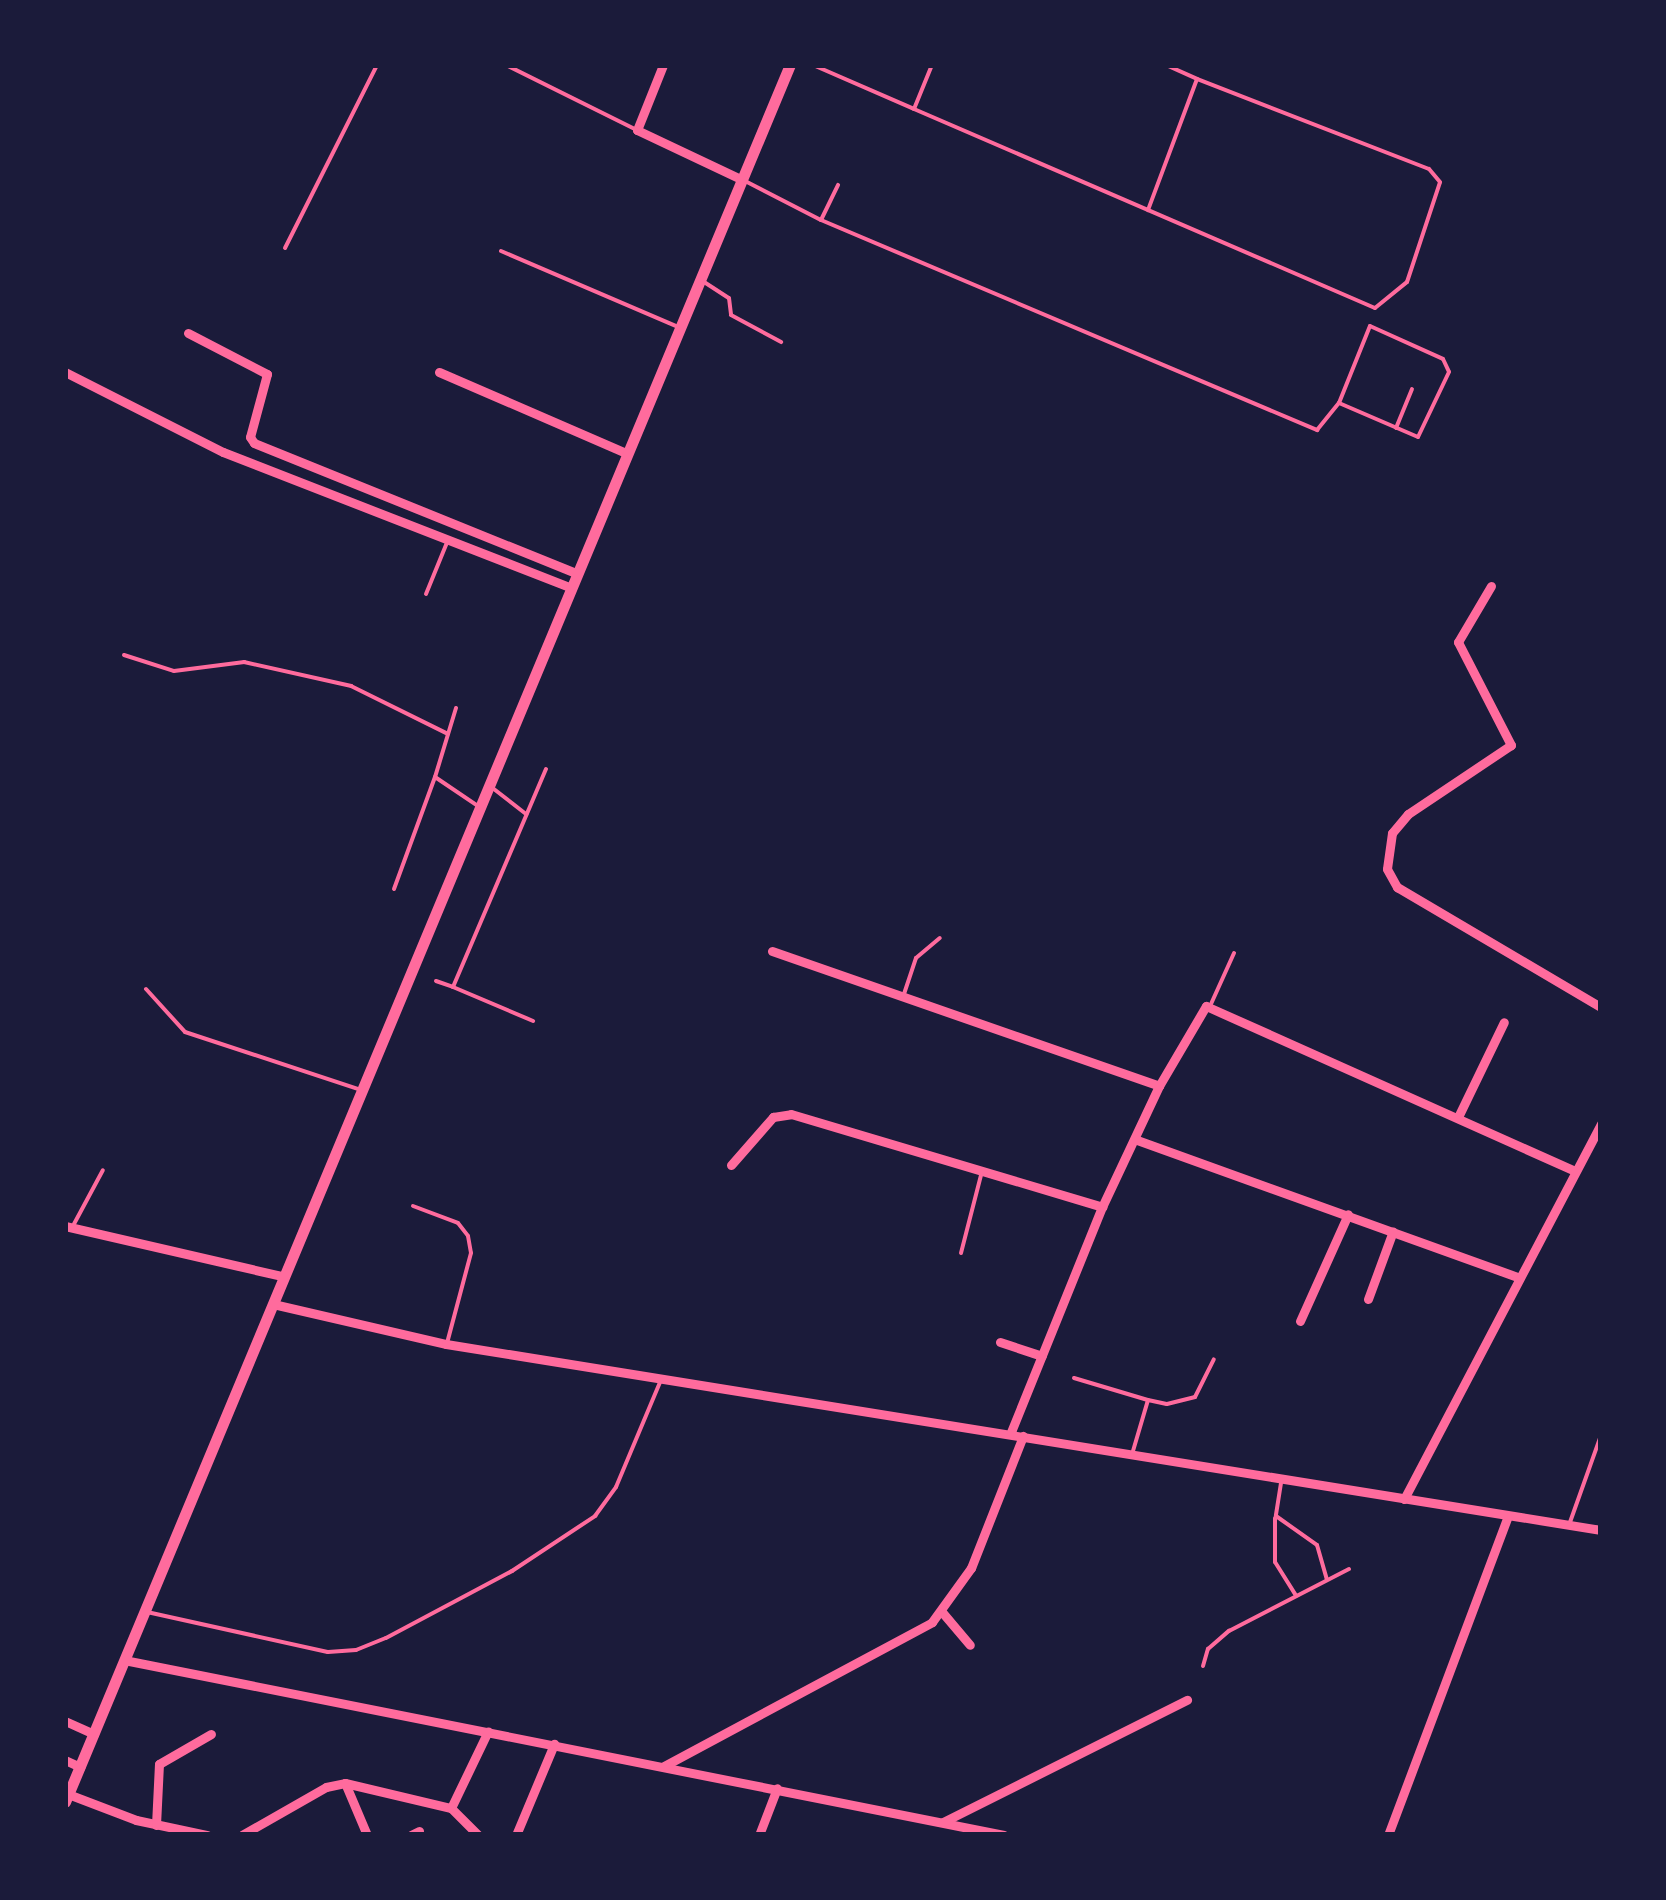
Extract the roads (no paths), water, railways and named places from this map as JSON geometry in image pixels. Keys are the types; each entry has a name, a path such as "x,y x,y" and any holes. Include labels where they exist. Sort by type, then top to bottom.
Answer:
{"street":[{"path":"662,65 637,130 742,180"},
{"path":"206,1835 67,1798 790,65"},
{"path":"188,333 267,374 250,436 254,444 578,574"},
{"path":"65,372 224,452 450,536 570,587"},
{"path":"439,372 626,453"},
{"path":"1491,586 1458,642 1511,744 1398,824 1387,870 1397,888 1601,1008"},
{"path":"772,951 1159,1086"},
{"path":"1011,1432 1102,1207 1200,1009 1211,1005 1575,1171"},
{"path":"1459,1116 1504,1022"},
{"path":"731,1166 773,1116 792,1114 1102,1207"},
{"path":"1404,1499 1601,1123"},
{"path":"1137,1140 1518,1277"},
{"path":"1300,1321 1348,1214"},
{"path":"68,1227 282,1276"},
{"path":"1368,1299 1393,1231"},
{"path":"272,1304 446,1344 1011,1432 1281,1483 1601,1530"},
{"path":"1000,1342 1042,1356"},
{"path":"664,1766 942,1612 970,1568 1023,1436"},
{"path":"1388,1835 1507,1518"},
{"path":"942,1612 970,1645"},
{"path":"124,1660 777,1788 943,1822 964,1831 1004,1835"},
{"path":"943,1822 1186,1700"},
{"path":"65,1721 94,1734"},
{"path":"450,1808 488,1731"},
{"path":"156,1824 159,1764 211,1734"},
{"path":"516,1835 554,1744"},
{"path":"65,1760 80,1767"},
{"path":"345,1782 366,1835"},
{"path":"242,1835 345,1782 450,1808 478,1835"},
{"path":"759,1835 777,1788"}],"lane":[{"path":"286,248 377,65"},
{"path":"506,65 637,130"},
{"path":"814,65 1374,308 1406,282 1440,182 1437,173 1166,65"},
{"path":"914,109 932,65"},
{"path":"1148,210 1197,79"},
{"path":"742,180 821,220 1304,425 1325,426 1339,403 1364,332 1376,325 1443,359 1449,372 1418,437 1339,403"},
{"path":"821,220 838,185"},
{"path":"501,251 680,328"},
{"path":"701,280 729,298 731,315 782,342"},
{"path":"1396,428 1412,389"},
{"path":"426,594 450,536"},
{"path":"124,654 174,671 244,662 351,686 448,734"},
{"path":"394,889 436,777 456,708"},
{"path":"454,987 546,769"},
{"path":"436,777 478,806"},
{"path":"487,784 526,814"},
{"path":"904,997 916,958 940,938"},
{"path":"1211,1005 1234,954"},
{"path":"436,981 532,1022"},
{"path":"146,989 185,1032 361,1090"},
{"path":"68,1227 103,1170"},
{"path":"962,1253 982,1171"},
{"path":"413,1206 458,1223 468,1236 471,1252 446,1344"},
{"path":"1074,1378 1166,1404 1195,1397 1214,1358"},
{"path":"144,1611 328,1652 356,1650 386,1638 512,1570 596,1516 616,1487 660,1380"},
{"path":"1132,1454 1148,1400"},
{"path":"1568,1526 1601,1435"},
{"path":"1281,1483 1274,1562 1296,1596"},
{"path":"1276,1516 1317,1545 1327,1580"},
{"path":"1202,1666 1208,1649 1228,1631 1349,1569"}]}
